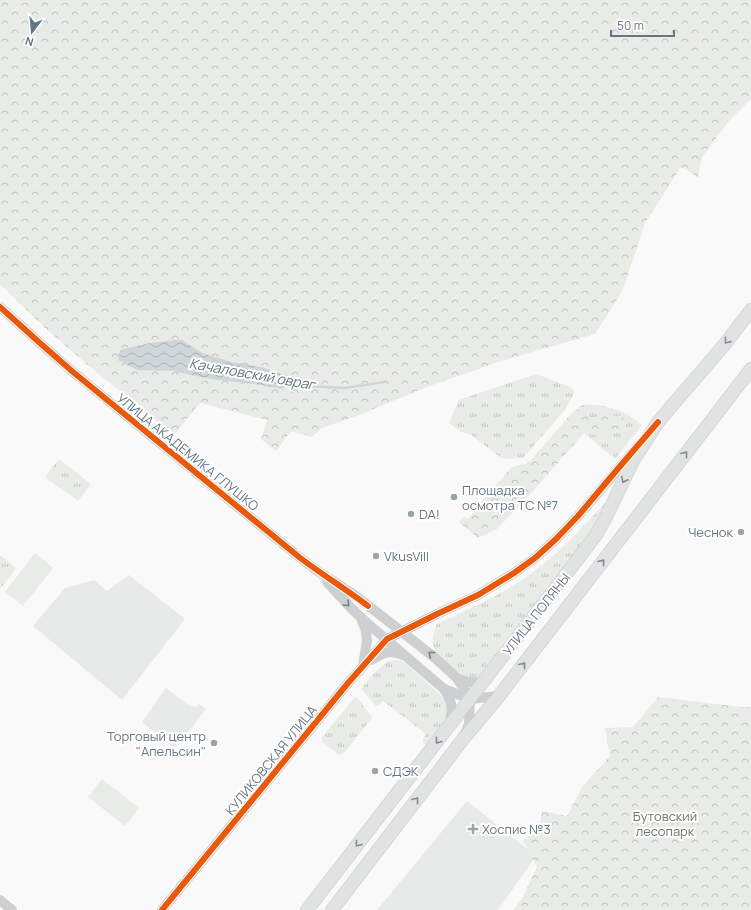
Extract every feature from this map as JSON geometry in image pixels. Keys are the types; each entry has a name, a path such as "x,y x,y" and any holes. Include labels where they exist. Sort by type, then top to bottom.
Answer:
{"main road":[{"name":"УЛИЦА ПОЛЯНЫ","path":"307,910 596,535 633,461 658,422 725,344 751,310"},
{"name":"УЛИЦА ПОЛЯНЫ","path":"332,910 751,369"}],"street":[{"name":"УЛИЦА АКАДЕМИКА ГЛУШКО","path":"0,307 68,368 316,570 356,596 434,657 457,678"},
{"name":"КУЛИКОВСКАЯ УЛИЦА","path":"162,910 348,683 387,639 478,595 514,573 534,558 556,539 578,516 658,422"},
{"path":"316,570 360,616 444,689 451,699 452,709 450,726"},
{"path":"360,616 366,631 367,642 363,666"},
{"path":"402,632 402,641 407,656"},
{"path":"363,666 387,652 395,652 407,656"},
{"path":"457,678 473,683 486,679"},
{"path":"457,678 470,699 469,724 464,738"},
{"path":"444,689 470,699 499,696"},
{"path":"0,900 12,910"}],"shaded area":[{"path":"129,575 185,619 122,700 33,626 65,588 94,580 107,591"},
{"path":"166,688 190,706 197,707 199,704 206,709 175,749 142,722"},
{"name":"Хоспис №3","path":"467,801 536,856 498,910 377,910"}],"green space":[{"path":"0,0 751,0 751,99 729,121 702,157 698,177 681,167 645,223 622,292 595,334 501,361 427,387 354,417 322,428 312,437 291,431 276,451 261,439 267,420 200,403 174,435 89,366 44,327 0,284"},
{"path":"536,374 570,387 574,390 565,410 523,458 504,459 470,434 461,432 449,423 459,400"},
{"path":"583,405 598,405 615,409 625,413 642,425 615,459 584,433 599,435 614,428 620,431 599,420 592,422 586,414 577,410 573,412"},
{"path":"581,410 593,422 599,420 605,415 622,416 626,420 626,427 620,431 614,428 599,435 584,433 497,529 478,538 459,522 465,516 467,519 476,511 475,509 512,467 525,464 530,461 573,412"},
{"path":"59,459 91,484 78,501 45,477"},
{"path":"611,496 597,525 480,676 469,679 454,669 438,655 433,645 437,624 496,595 529,575 562,548"},
{"path":"35,553 53,568 23,606 5,592"},
{"path":"0,555 16,568 0,589"},
{"path":"397,660 404,662 445,699 448,705 447,719 427,746 423,743 423,739 426,734 383,701 376,706 361,689 374,673 388,661"},
{"path":"355,697 359,700 372,718 345,752 339,755 322,742 322,737"},
{"name":"Бутовский лесопарк","path":"658,697 751,707 751,910 513,910 522,899 537,867 523,840 539,831 542,811 567,816 583,786 610,756 605,728 633,727"},
{"path":"102,779 139,808 125,826 88,797"}],"water":[{"path":"182,340 202,353 232,362 265,368 295,378 282,389 211,379 173,371 137,370 118,360 120,350 150,343"}],"waterway":[{"name":"Качаловский овраг","path":"287,383 307,386 344,388 385,382"}],"cycle path":[{"path":"0,307 73,372 299,557 368,606"},
{"path":"162,910 348,683 387,639 478,595 535,558 578,516 658,422"}],"place":[{"name":"Площадка осмотра ТС №7","path":"454,497"},
{"name":"DA!","path":"411,514"},
{"name":"Чеснок","path":"741,532"},
{"name":"VkusVill","path":"376,556"},
{"name":"Торговый центр \"Апельсин\"","path":"214,743"},
{"name":"СДЭК","path":"375,771"},
{"name":"Хоспис №3","path":"473,829"}]}
